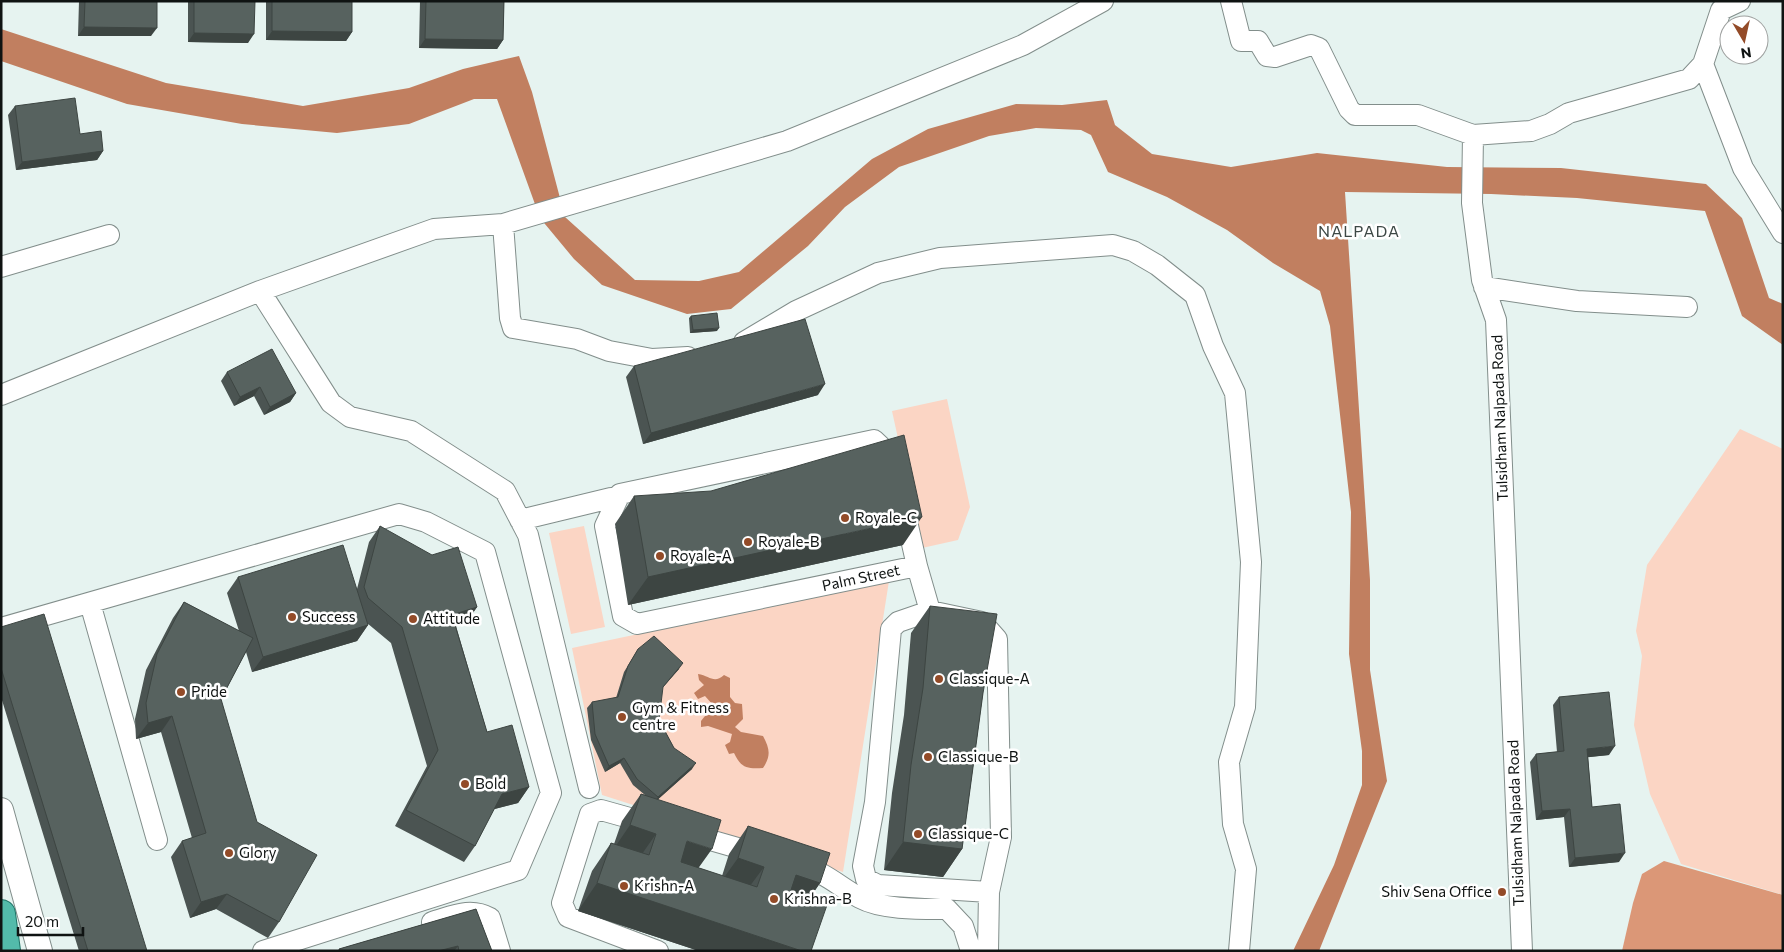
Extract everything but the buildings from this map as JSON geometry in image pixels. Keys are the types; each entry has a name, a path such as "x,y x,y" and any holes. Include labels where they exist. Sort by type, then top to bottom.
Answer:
{"highway":[{"path":"1,914 6,951"}],"street":[{"path":"1,395 260,291 434,229 504,224 786,141 1023,45 1103,1"},
{"path":"1231,1 1241,41 1258,41 1267,56 1275,57 1311,45 1319,48 1349,109 1355,115 1418,115 1472,135 1531,131 1550,124 1569,113 1689,79 1703,64 1721,10 1740,1"},
{"path":"1703,64 1742,168 1783,233"},
{"name":"Tulsidham Nalpada Road","path":"1472,135 1472,203 1484,287 1496,320 1522,951"},
{"path":"504,224 510,318 513,328 577,339 610,351 652,359 690,357 749,340 796,311 878,273 940,258 1112,245 1133,251 1157,265 1194,295 1213,346 1235,393 1251,562 1245,708 1229,762 1233,824 1246,869 1239,951"},
{"path":"1,267 109,235"},
{"path":"1484,287 1577,301 1687,307"},
{"path":"260,291 331,403 350,417 411,431 504,491 524,528 589,788"},
{"path":"524,528 615,496 874,440 891,456 917,566"},
{"path":"774,480 785,458"},
{"path":"651,487 672,500"},
{"name":"Palm Street","path":"615,496 605,526 623,616 637,624 917,566 930,611"},
{"path":"1,628 400,514 426,522 485,552 551,793 518,870 264,951"},
{"path":"90,603 157,840"},
{"path":"988,951 989,892 1001,836 997,639 982,622 930,611 898,622 890,629 876,802 863,866 866,879 878,885 989,892"},
{"path":"1,810 40,951"},
{"path":"658,951 568,917 562,903 590,814 601,810 818,870 862,899 906,909 947,909 963,926 971,951"},
{"path":"412,928 467,912 479,912 490,918 500,951"}],"shaded area":[{"path":"1,29 166,83 303,106 409,88 463,69 519,56 532,92 565,217 635,280 699,281 739,272 872,159 928,129 1016,104 1062,105 1107,100 1115,125 1152,154 1231,167 1317,153 1447,167 1561,168 1706,184 1742,218 1769,298 1783,304 1783,345 1742,316 1705,211 1577,198 1491,194 1345,192 1370,580 1370,670 1387,781 1319,951 1293,951 1334,865 1362,785 1362,751 1349,654 1351,512 1330,326 1320,291 1273,263 1227,230 1167,197 1108,172 1091,135 1081,130 1036,128 989,136 899,167 845,207 808,246 731,309 687,314 602,285 574,259 540,218 497,99 474,99 409,124 337,133 242,124 127,104 1,61"},
{"path":"947,399 970,507 958,540 922,548 892,411"},
{"path":"1740,429 1783,449 1783,895 1681,864 1650,794 1634,725 1642,656 1636,631 1647,565"},
{"path":"584,526 605,627 571,634 549,533"},
{"path":"889,581 843,872 602,795 572,648"},
{"path":"698,674 715,679 721,678 724,675 730,678 730,697 735,703 742,704 743,719 735,727 741,732 763,736 769,752 763,768 742,765 734,753 729,754 725,745 730,742 732,734 708,726 701,727 701,721 705,716 718,712 718,706 713,705 705,696 698,699 694,693 704,685 699,680"},
{"path":"1664,861 1783,895 1783,951 1622,951 1642,874"}],"place":[{"name":"Royale-C","path":"845,518"},
{"name":"Royale-B","path":"748,542"},
{"name":"Royale-A","path":"660,556"},
{"name":"Success","path":"292,617"},
{"name":"Attitude","path":"413,619"},
{"name":"Classique-A","path":"939,679"},
{"name":"Pride","path":"181,692"},
{"name":"Gym & Fitness centre","path":"622,717"},
{"name":"Classique-B","path":"928,757"},
{"name":"Bold","path":"465,784"},
{"name":"Classique-C","path":"918,834"},
{"name":"Glory","path":"229,853"},
{"name":"Krishn-A","path":"624,886"},
{"name":"Shiv Sena Office","path":"1502,892"},
{"name":"Krishna-B","path":"774,899"}],"district":[{"name":"NALPADA","path":"1359,231"}]}
